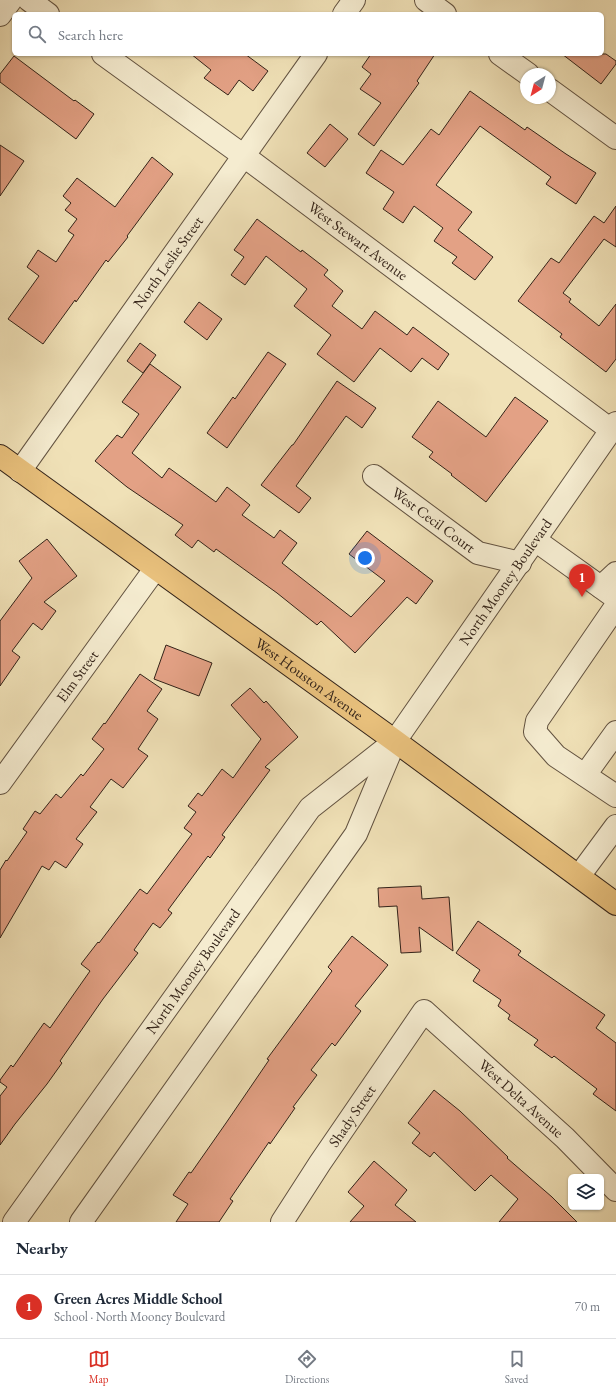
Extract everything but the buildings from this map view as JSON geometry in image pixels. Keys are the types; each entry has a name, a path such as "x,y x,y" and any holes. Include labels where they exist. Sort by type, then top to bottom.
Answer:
{"main road":[{"name":"West Houston Avenue","path":"0,456 395,741 616,904"}],"street":[{"path":"0,15 11,0"},
{"path":"29,0 45,12"},
{"path":"345,12 354,0"},
{"path":"426,0 442,12"},
{"name":"West Stewart Avenue","path":"106,56 613,426"},
{"name":"North Leslie Street","path":"20,471 315,56"},
{"path":"503,56 520,68"},
{"path":"556,94 616,138"},
{"name":"North Mooney Boulevard","path":"81,1222 356,834 395,741 520,563 613,426"},
{"name":"West Cecil Court","path":"374,476 478,553 520,563"},
{"path":"535,540 611,586"},
{"name":"Elm Street","path":"0,783 155,569"},
{"path":"616,606 537,721 535,732 556,756 616,796"},
{"path":"585,775 616,732"},
{"name":"North Mooney Boulevard","path":"14,1222 310,808 395,741"},
{"path":"579,876 616,826"},
{"name":"West Delta Avenue","path":"424,1011 565,1138 616,1190"},
{"name":"Shady Street","path":"282,1222 320,1163 424,1011"}],"place":[{"name":"Green Acres Middle School","path":"582,597"}]}
